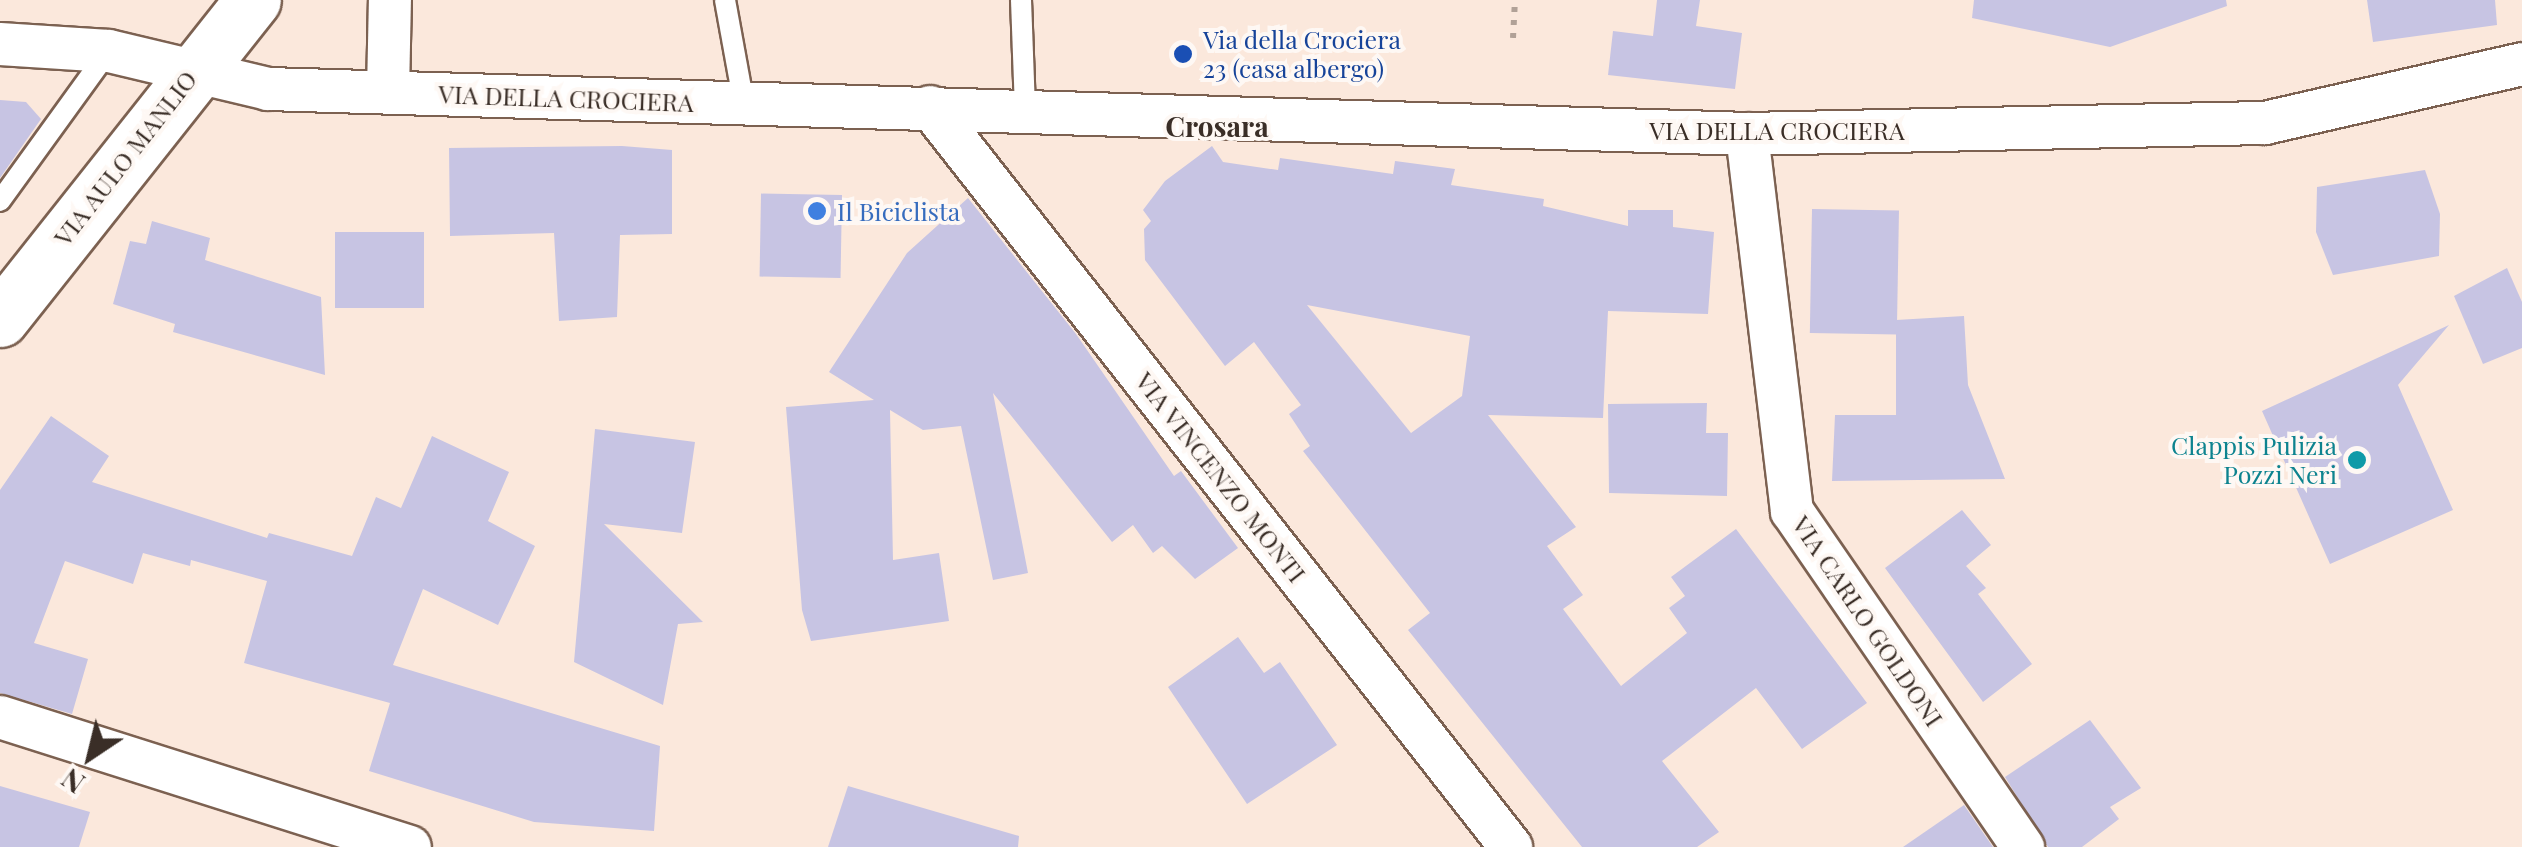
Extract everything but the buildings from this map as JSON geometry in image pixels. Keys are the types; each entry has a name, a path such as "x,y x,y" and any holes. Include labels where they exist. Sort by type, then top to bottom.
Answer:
{"street":[{"name":"VIA AULO MANLIO","path":"0,319 252,0"},
{"path":"388,92 390,0"},
{"name":"VIA DELLA CROCIERA","path":"0,44 109,51 268,90 1747,134 2264,123 2522,64"},
{"name":"VIA VINCENZO MONTI","path":"930,107 1511,847"},
{"name":"VIA CARLO GOLDONI","path":"1747,134 1792,511 2023,847"},
{"path":"0,718 410,847"}],"lane":[{"path":"725,0 744,105"},
{"path":"1021,0 1025,110"},
{"path":"0,201 109,51"}],"path":[{"path":"1512,38 1515,0"}],"place":[{"name":"Via della Crociera 23 (casa albergo)","path":"1183,54"},
{"name":"Il Biciclista","path":"817,211"},
{"name":"Clappis Pulizia Pozzi Neri","path":"2357,460"}],"district":[{"name":"Crosara","path":"1217,126"}]}
